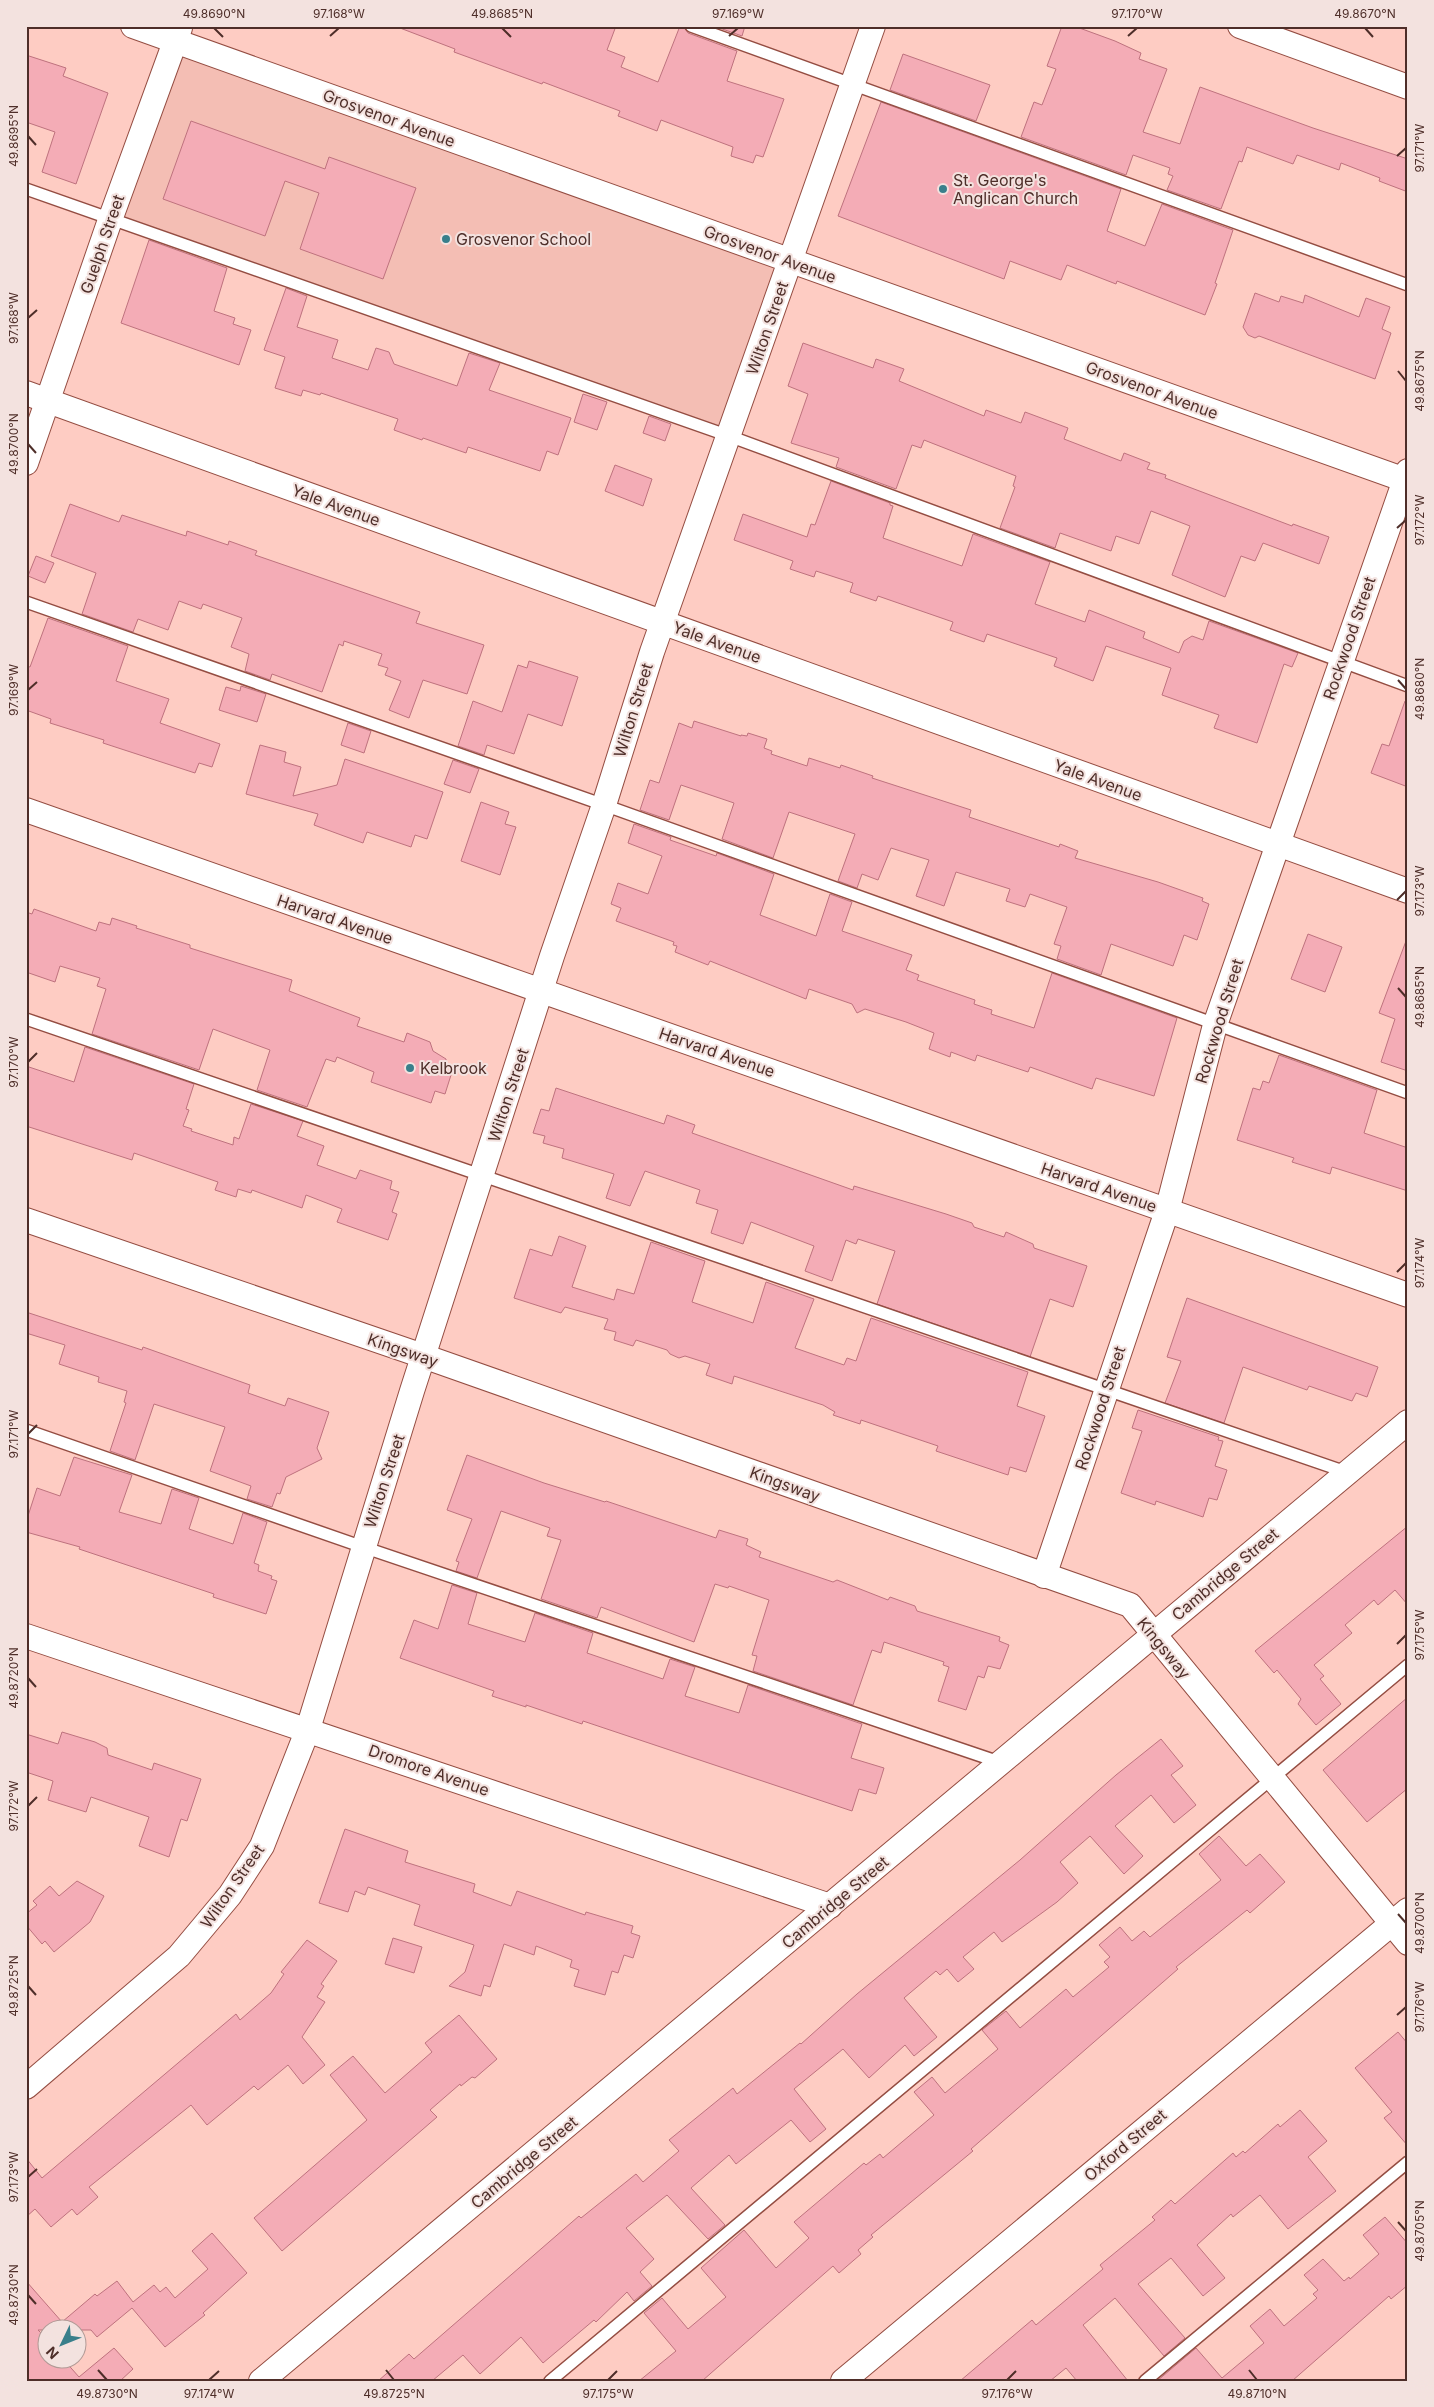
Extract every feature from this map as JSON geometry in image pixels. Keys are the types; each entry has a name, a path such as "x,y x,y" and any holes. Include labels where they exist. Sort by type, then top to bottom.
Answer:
{"street":[{"name":"Grosvenor Avenue","path":"133,26 178,34 791,261 1407,477"},
{"name":"Wilton Street","path":"26,2088 179,1956 230,1895 262,1846 308,1729 423,1356 662,622 873,26"},
{"path":"1240,26 1408,87"},
{"name":"Guelph Street","path":"26,463 37,397 110,220 178,34"},
{"name":"Yale Avenue","path":"37,397 1408,891"},
{"name":"Rockwood Street","path":"1044,1576 1167,1211 1214,1025 1340,662 1407,477"},
{"name":"Harvard Avenue","path":"26,810 1408,1295"},
{"name":"Kingsway","path":"26,1220 423,1356 1130,1606 1272,1779 1400,1916 1408,1943"},
{"name":"Cambridge Street","path":"261,2381 830,1906 999,1762 1408,1422"},
{"name":"Dromore Avenue","path":"26,1636 308,1729 830,1906"},
{"name":"Oxford Street","path":"843,2381 1400,1916"}],"lane":[{"path":"691,26 1408,285"},
{"path":"26,189 729,436 1408,686"},
{"path":"26,602 604,804 1214,1025 1408,1093"},
{"path":"26,1018 483,1174 1105,1391 1346,1472"},
{"path":"26,1430 363,1547 999,1762"},
{"path":"550,2381 1408,1665"},
{"path":"1145,2381 1408,2162"}],"shaded area":[{"name":"Grosvenor School","path":"175,41 791,261 729,436 110,220"}],"building":[{"path":"400,26 616,26 607,50 625,57 621,67 658,82 680,26 684,26 688,33 737,51 727,81 784,99 763,157 756,155 753,163 731,156 733,147 661,120 657,131 618,116 620,111 543,82 542,84 454,52 455,49 400,28"},
{"path":"714,26 745,26 742,36"},
{"path":"1062,26 1074,26 1115,41 1141,53 1139,59 1167,69 1143,132 1180,144 1200,87 1313,128 1408,159 1408,192 1379,181 1380,178 1341,163 1339,170 1297,155 1293,164 1247,147 1242,162 1239,161 1221,209 1167,190 1173,176 1168,174 1170,168 1133,155 1126,175 1021,137 1034,102 1042,105 1056,69 1047,66"},
{"path":"903,54 990,85 976,121 890,90"},
{"path":"26,55 66,68 63,76 108,93 76,184 42,172 55,132 26,122"},
{"path":"881,102 1121,189 1107,231 1145,246 1162,204 1233,230 1215,283 1217,284 1205,315 1117,281 1116,284 1067,265 1061,280 1010,261 1004,279 838,216"},
{"path":"191,121 325,169 329,157 416,188 383,279 300,249 319,193 285,181 265,236 163,199"},
{"path":"149,240 227,268 214,311 235,318 233,324 251,330 239,365 121,323"},
{"path":"286,288 307,296 297,327 338,340 332,358 368,370 376,348 389,352 394,364 457,386 469,353 500,363 489,390 571,418 558,455 547,451 540,471 468,447 466,453 423,438 422,440 394,430 398,419 321,393 320,395 303,390 301,396 275,388 285,357 264,350"},
{"path":"1255,293 1279,302 1281,296 1303,303 1305,295 1359,317 1366,298 1390,307 1382,329 1391,333 1375,379 1259,336 1255,338 1248,335 1243,327"},
{"path":"803,343 873,368 876,359 904,369 899,381 984,416 986,410 1021,423 1025,412 1068,428 1064,439 1121,461 1124,453 1150,463 1147,469 1166,475 1165,478 1292,526 1293,524 1329,537 1319,564 1263,543 1255,561 1241,556 1225,597 1172,575 1190,526 1151,511 1139,544 1116,536 1111,551 1060,533 1055,548 1000,528 1015,487 1013,486 1016,476 924,440 921,448 912,445 896,489 836,467 839,458 791,443 808,394 788,386"},
{"path":"583,394 607,402 597,430 574,422"},
{"path":"649,416 671,424 665,441 643,433"},
{"path":"615,465 652,479 643,506 605,491"},
{"path":"831,481 890,503 893,506 883,538 962,566 973,534 1050,562 1035,604 1085,622 1089,610 1145,632 1143,638 1179,653 1184,641 1192,636 1203,640 1209,621 1298,653 1292,667 1284,664 1257,743 1214,728 1219,715 1162,695 1171,668 1106,646 1093,681 1054,666 1057,658 987,634 984,642 950,630 953,622 878,596 876,601 850,592 853,583 816,571 814,577 790,569 793,561 734,540 743,514 807,537 811,524 815,525"},
{"path":"70,504 119,522 122,515 186,536 187,531 228,545 229,541 257,551 255,555 420,612 416,623 484,645 467,694 423,680 409,718 389,710 401,681 385,675 388,668 378,665 382,654 344,641 343,646 339,644 322,692 272,674 270,680 245,671 249,654 231,647 242,618 203,604 201,609 179,601 168,630 138,619 133,632 82,614 96,573 51,556"},
{"path":"36,556 54,563 45,583 28,576"},
{"path":"48,618 128,646 116,681 169,699 160,723 220,744 212,767 199,763 195,773 103,743 104,740 50,723 51,719 26,710 26,666 30,667"},
{"path":"529,661 578,677 562,726 528,714 514,754 487,745 484,755 458,746 473,701 502,712 518,665 527,668"},
{"path":"241,686 266,694 257,722 219,710 226,687 240,691"},
{"path":"1405,701 1408,701 1408,787 1371,773 1382,744 1389,746"},
{"path":"694,721 741,736 747,736 748,733 767,739 764,748 772,751 771,754 807,766 809,758 840,768 841,765 873,776 872,778 971,810 969,817 1059,847 1060,844 1078,851 1075,858 1158,882 1203,898 1202,901 1209,904 1197,940 1184,935 1173,966 1111,944 1101,975 1057,959 1061,946 1054,944 1067,907 1030,894 1025,907 1006,901 1010,889 956,872 944,906 916,896 929,860 891,848 878,880 862,874 857,888 838,881 855,834 789,812 773,858 722,839 734,803 681,785 669,820 640,810 650,780 659,783 679,723 692,728"},
{"path":"348,723 371,731 364,753 341,745"},
{"path":"260,745 286,752 284,762 301,767 293,796 337,785 345,759 443,792 427,839 415,835 411,847 367,832 363,843 314,825 318,814 246,794"},
{"path":"453,760 479,769 470,793 444,784"},
{"path":"481,802 509,812 505,824 516,827 500,875 461,861"},
{"path":"634,824 671,837 670,840 716,856 717,853 774,874 760,915 816,936 830,894 852,902 842,931 912,955 906,970 919,975 917,980 975,1000 974,1004 992,1010 991,1014 1034,1028 1052,973 1177,1018 1154,1096 1096,1078 1092,1089 1030,1067 1028,1072 977,1055 975,1061 951,1052 950,1057 929,1049 934,1033 906,1022 865,1009 857,1013 852,1004 809,989 806,999 710,961 708,965 675,952 677,946 673,945 674,942 616,921 621,908 611,904 618,883 648,894 662,856 628,843"},
{"path":"34,909 96,931 99,922 110,925 112,918 137,926 136,928 190,945 190,948 292,980 289,991 360,1018 357,1026 404,1042 407,1033 430,1042 433,1051 446,1059 447,1074 451,1075 445,1094 435,1091 431,1103 371,1082 374,1072 337,1057 335,1062 326,1059 307,1107 257,1090 270,1050 213,1029 199,1070 92,1034 106,989 97,986 100,978 60,966 55,982 26,972 26,912 32,914"},
{"path":"1308,934 1342,947 1325,992 1291,979"},
{"path":"1406,941 1408,942 1408,1071 1381,1062 1395,1019 1379,1013"},
{"path":"85,1047 194,1084 186,1109 189,1110 183,1126 192,1129 191,1131 233,1145 234,1137 239,1139 251,1104 303,1121 297,1136 324,1146 317,1165 356,1179 360,1170 392,1181 390,1189 399,1192 392,1212 397,1214 388,1240 337,1222 342,1209 306,1195 302,1208 252,1190 251,1193 238,1189 236,1197 215,1190 218,1182 134,1153 132,1160 26,1126 26,1066 74,1082"},
{"path":"1279,1055 1377,1090 1364,1133 1408,1148 1408,1191 1332,1167 1330,1174 1292,1162 1294,1158 1237,1140 1253,1088 1260,1090 1263,1081 1269,1083"},
{"path":"556,1088 664,1124 667,1115 695,1125 692,1133 853,1190 854,1186 946,1214 972,1223 974,1227 1004,1237 1006,1232 1033,1244 1034,1248 1087,1266 1073,1307 1050,1299 1030,1357 877,1304 895,1251 858,1239 856,1244 846,1240 832,1281 805,1271 814,1246 751,1222 743,1244 711,1233 718,1210 696,1203 700,1190 645,1171 630,1206 606,1198 614,1174 562,1158 564,1149 543,1143 545,1136 533,1133 541,1109 549,1111"},
{"path":"559,1236 586,1246 572,1287 614,1300 617,1289 634,1294 651,1242 705,1261 692,1302 753,1323 766,1282 814,1299 795,1348 844,1365 847,1358 856,1361 871,1318 1028,1372 1017,1406 1045,1416 1026,1472 1010,1467 1008,1475 936,1451 938,1446 861,1420 860,1424 833,1415 835,1412 823,1405 734,1376 732,1384 706,1375 710,1364 685,1356 679,1358 670,1354 667,1350 636,1340 633,1346 614,1340 616,1332 604,1329 608,1319 565,1307 561,1313 514,1298 530,1249 552,1256"},
{"path":"1187,1298 1378,1367 1367,1397 1356,1393 1352,1401 1309,1386 1307,1390 1243,1367 1224,1423 1165,1403 1181,1361 1167,1357"},
{"path":"26,1312 142,1350 143,1347 250,1385 248,1393 285,1406 288,1398 329,1412 317,1448 322,1459 286,1477 280,1494 277,1493 272,1507 247,1499 251,1486 210,1471 225,1427 154,1404 135,1460 110,1451 126,1403 124,1402 127,1391 98,1382 99,1377 59,1364 65,1345 26,1333"},
{"path":"1138,1410 1219,1437 1218,1440 1223,1441 1215,1466 1227,1470 1217,1500 1209,1498 1203,1517 1156,1501 1155,1505 1121,1493 1142,1431 1132,1428"},
{"path":"467,1455 544,1483 606,1501 716,1538 719,1530 748,1539 746,1545 761,1552 759,1557 833,1582 837,1580 888,1600 890,1597 915,1606 917,1611 1000,1637 999,1641 1009,1645 1000,1669 988,1666 984,1678 978,1676 966,1710 938,1701 949,1667 943,1665 944,1662 884,1642 881,1653 872,1650 853,1705 753,1671 757,1656 752,1655 769,1600 729,1586 728,1588 715,1584 694,1642 601,1607 597,1618 541,1599 561,1540 547,1536 550,1528 501,1511 477,1578 456,1571 459,1562 456,1561 472,1519 447,1510"},
{"path":"74,1457 132,1475 119,1512 161,1524 172,1489 199,1498 189,1529 233,1544 243,1513 267,1522 254,1563 259,1565 258,1571 272,1576 271,1579 277,1581 266,1614 213,1597 214,1594 79,1549 80,1547 26,1532 26,1522 37,1488 60,1496"},
{"path":"1408,1526 1408,1605 1395,1590 1378,1605 1374,1600 1345,1625 1352,1633 1314,1665 1324,1676 1320,1679 1341,1704 1316,1725 1298,1704 1301,1699 1277,1670 1274,1673 1255,1651"},
{"path":"452,1585 477,1593 468,1624 525,1642 535,1613 593,1633 587,1653 663,1679 670,1659 695,1667 685,1696 739,1713 748,1685 862,1724 851,1758 884,1768 876,1794 859,1789 852,1811 583,1721 582,1724 526,1705 526,1707 492,1696 494,1691 400,1658 414,1620 438,1629"},
{"path":"1408,1697 1408,1788 1367,1822 1323,1770"},
{"path":"62,1732 95,1742 107,1748 108,1755 152,1770 154,1763 201,1779 187,1821 181,1819 169,1857 139,1846 149,1817 91,1797 86,1812 48,1800 53,1781 26,1772 26,1734 58,1744"},
{"path":"1161,1739 1183,1766 1171,1775 1196,1805 1174,1823 1151,1795 1115,1826 1143,1856 1124,1874 1090,1836 1060,1862 1078,1883 1057,1902 1002,1942 994,1932 963,1957 974,1969 958,1982 947,1969 940,1975 936,1971 904,1998 937,2037 914,2056 905,2045 869,2078 843,2049 794,2089 826,2129 810,2142 791,2120 736,2164 729,2155 691,2188 725,2225 708,2239 667,2195 626,2228 654,2259 640,2272 652,2286 634,2301 627,2292 596,2322 594,2320 543,2363 521,2337 480,2374 463,2355 432,2381 378,2381 409,2354 414,2359 579,2216 581,2218 636,2174 643,2182 679,2151 669,2140 733,2088 737,2094 801,2044 857,1994 1020,1860 1116,1775"},
{"path":"345,1829 408,1851 405,1862 475,1884 473,1892 511,1906 517,1891 585,1915 586,1912 633,1926 631,1933 640,1936 633,1958 624,1955 618,1973 612,1971 605,1995 574,1986 579,1970 570,1967 572,1960 536,1946 534,1955 504,1944 490,1987 484,1985 481,1996 449,1986 465,1972 474,1945 414,1925 420,1905 368,1887 365,1895 355,1891 348,1912 319,1903"},
{"path":"1219,1836 1246,1866 1260,1854 1285,1882 1250,1913 1247,1910 1176,1967 1178,1969 971,2149 973,2151 871,2235 873,2237 858,2250 861,2254 839,2273 833,2266 702,2381 639,2381 676,2351 644,2313 662,2298 688,2329 726,2297 701,2268 744,2230 776,2268 809,2238 794,2222 864,2163 866,2165 880,2154 883,2158 934,2115 914,2092 932,2077 945,2093 998,2049 982,2030 1006,2011 1020,2028 1066,1989 1073,1997 1109,1967 1104,1962 1110,1957 1099,1945 1120,1927 1132,1941 1144,1931 1150,1937 1221,1880 1199,1854"},
{"path":"77,1881 104,1896 90,1922 54,1952 45,1941 42,1944 26,1925 26,1914 37,1905 33,1901 50,1886 59,1896"},
{"path":"393,1938 422,1947 414,1973 385,1964"},
{"path":"307,1940 337,1961 321,1984 324,1986 317,1997 325,2002 302,2037 325,2065 303,2084 288,2065 258,2090 254,2086 207,2125 191,2105 89,2187 98,2197 77,2215 72,2209 51,2227 35,2209 26,2217 26,2158 42,2178 236,2014 240,2020 271,1993 284,1974 281,1972"},
{"path":"459,2015 497,2059 475,2078 472,2077 461,2086 460,2084 430,2110 437,2117 282,2251 254,2218 367,2120 330,2075 353,2056 385,2093 432,2052 425,2043"},
{"path":"1398,2032 1408,2044 1408,2146 1384,2118 1392,2112 1355,2068"},
{"path":"1300,2110 1327,2141 1308,2157 1336,2191 1288,2229 1260,2195 1233,2217 1231,2214 1197,2245 1225,2278 1203,2296 1171,2258 1138,2284 1185,2338 1164,2356 1115,2298 1083,2325 1128,2381 1077,2381 1066,2368 1050,2381 960,2381 1032,2320 1036,2325 1103,2269 1100,2265 1155,2220 1152,2217 1171,2200 1175,2204 1233,2153 1236,2157 1243,2151 1245,2153 1278,2124 1280,2127"},
{"path":"1385,2217 1408,2244 1408,2285 1391,2299 1389,2296 1292,2381 1157,2381 1196,2348 1222,2378 1264,2343 1250,2326 1270,2309 1284,2326 1317,2298 1313,2294 1318,2290 1304,2275 1323,2259 1344,2281 1349,2277 1350,2279 1379,2254 1363,2235"},
{"path":"212,2233 247,2273 203,2313 205,2315 165,2347 132,2308 97,2337 91,2330 88,2330 88,2320 64,2320 95,2294 97,2296 117,2281 133,2302 154,2285 160,2292 166,2287 175,2298 208,2269 192,2251"},
{"path":"26,2281 60,2320 38,2320 38,2370 73,2370 79,2377 114,2348 133,2369 120,2381 26,2381"}],"place":[{"name":"St. George's Anglican Church","path":"943,189"},
{"name":"Grosvenor School","path":"446,239"},
{"name":"Kelbrook","path":"410,1068"}]}
